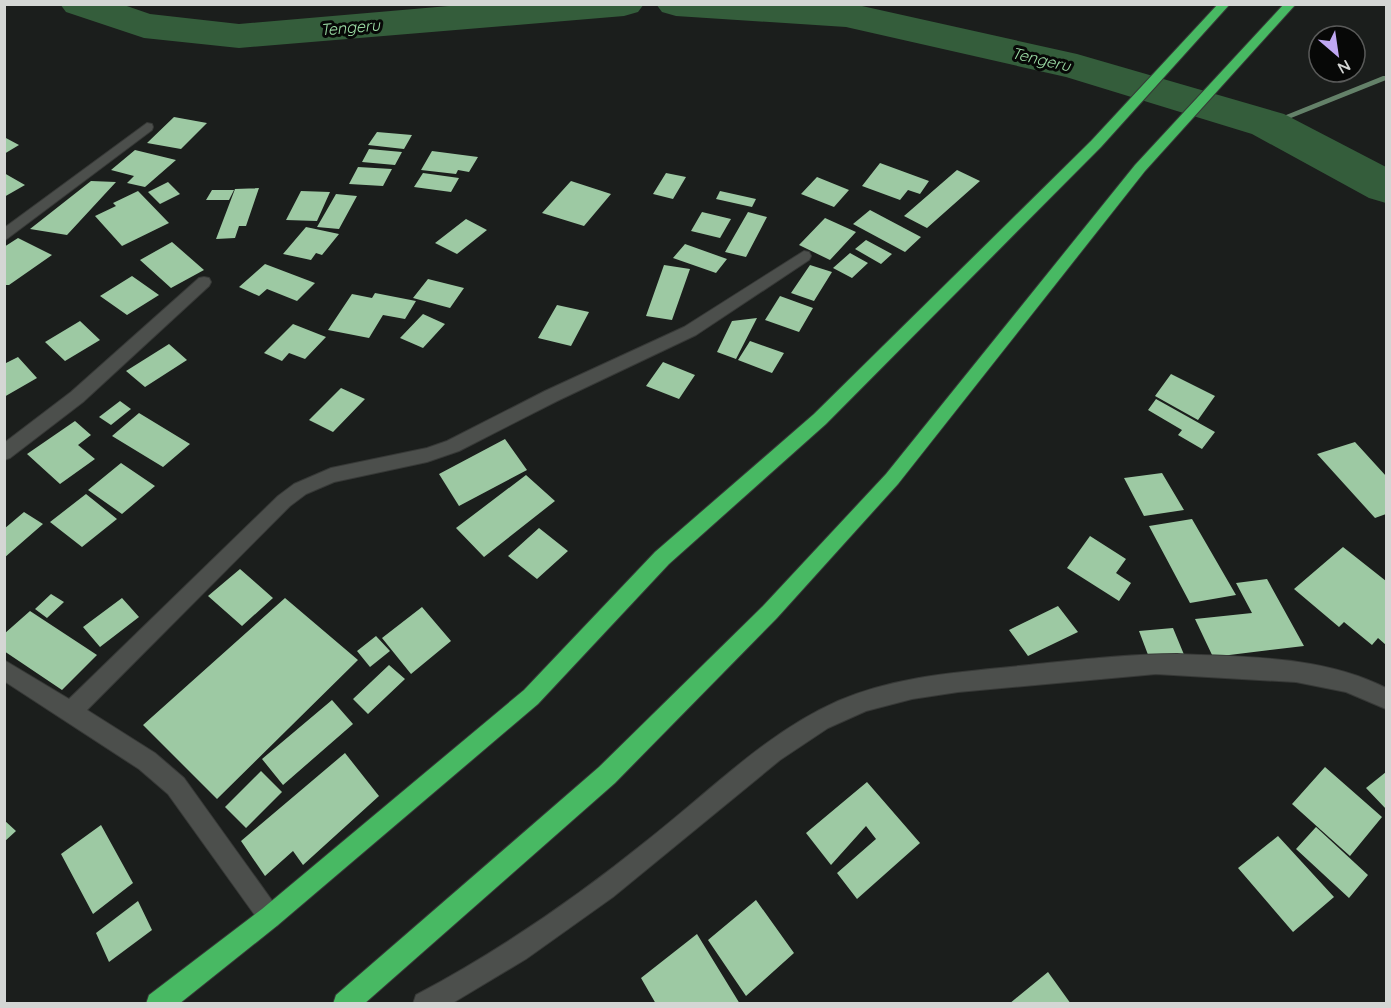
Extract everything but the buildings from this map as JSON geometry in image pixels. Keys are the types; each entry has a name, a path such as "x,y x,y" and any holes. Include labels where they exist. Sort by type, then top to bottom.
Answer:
{"highway":[{"path":"158,1004 270,917 531,697 662,558 820,419 1096,144 1225,4"},
{"path":"345,1004 607,775 770,612 892,479 1140,168 1291,4"}],"street":[{"path":"4,236 147,127"},
{"path":"70,713 284,501 300,489 331,475 427,455 453,446 551,396 690,331 804,256"},
{"path":"4,453 77,398 204,282"},
{"path":"425,1004 477,978 606,889 802,732 843,709 869,700 903,691 982,680 1119,664 1159,663 1249,668 1339,680 1365,687 1386,699"},
{"path":"4,669 147,761 176,786 270,917"}],"waterway":[{"name":"Tengeru","path":"80,4 144,26 239,36 624,4"},
{"name":"Tengeru","path":"676,4 846,15 1077,67 1268,124 1386,187"},
{"path":"1268,124 1386,78"}]}
